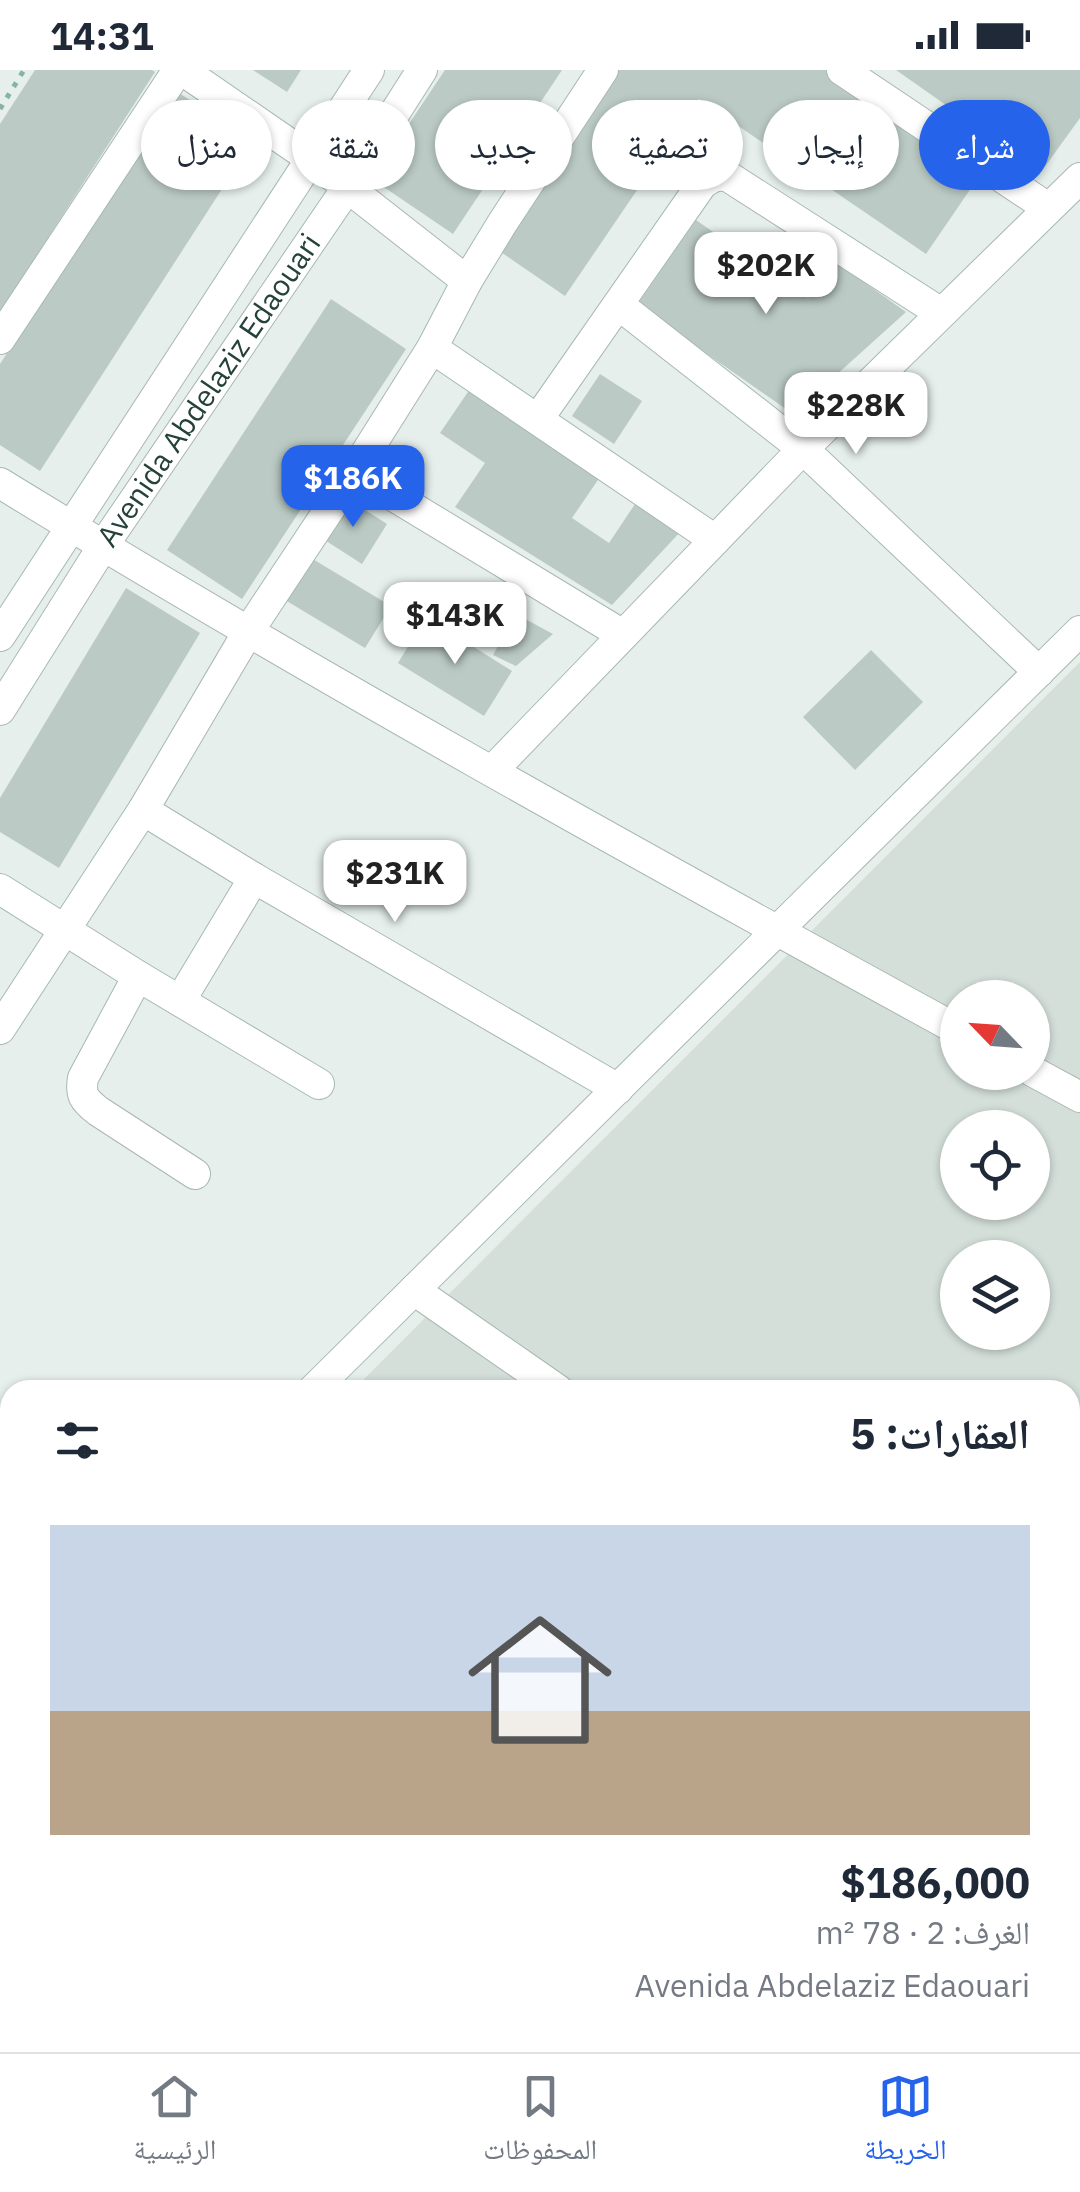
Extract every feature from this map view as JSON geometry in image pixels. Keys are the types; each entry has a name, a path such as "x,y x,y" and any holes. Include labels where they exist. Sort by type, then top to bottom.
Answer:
{"street":[{"path":"0,339 180,70 292,146"},
{"name":"Avenida Abdelaziz Edaouari","path":"349,100 369,70"},
{"name":"Avenida Abdelaziz Edaouari","path":"403,100 422,70"},
{"path":"0,1029 143,810 248,632 354,472 432,348 503,222 603,70"},
{"path":"842,70 1048,208"},
{"path":"538,419 702,184 720,175 942,313"},
{"path":"492,771 803,449 1080,178"},
{"name":"Avenida Abdelaziz Edaouari","path":"0,636 292,186"},
{"name":"Avenida Abdelaziz Edaouari","path":"0,710 103,546 346,190"},
{"path":"350,190 467,281"},
{"path":"619,305 803,449 1039,672"},
{"path":"432,348 715,540"},
{"path":"354,472 623,636"},
{"path":"0,482 248,632 940,1020"},
{"path":"323,1380 1080,632"},
{"path":"143,810 618,1088"},
{"path":"180,1001 254,878"},
{"path":"0,889 319,1084"},
{"path":"138,976 83,1078 81,1091 84,1100 98,1111 195,1174"},
{"path":"1050,1081 1080,1097"},
{"path":"414,1290 544,1380"}],"path":[{"path":"0,109 24,70"}],"shaded area":[{"path":"1080,662 1080,1380 363,1380"}],"building":[{"path":"35,70 155,72 0,312 0,124"},
{"path":"253,70 301,70 287,92"},
{"path":"445,70 562,70 542,100 435,100 435,190 482,190 453,234 388,190 415,190 415,115"},
{"path":"612,70 827,70 871,100 763,100 763,143 743,129 743,100 592,100 592,190 637,190 565,296 492,246 530,190 572,190 572,129"},
{"path":"896,70 1080,70 1080,118 1050,160 1050,100 939,100"},
{"path":"176,91 190,100 170,100"},
{"path":"899,119 919,133 919,190 970,190 926,254 832,190 899,190"},
{"path":"141,145 141,190 221,190 40,471 0,445 0,364"},
{"path":"696,220 808,298 834,261 906,312 793,414 637,305"},
{"path":"331,299 406,349 242,599 167,550"},
{"path":"600,374 642,401 614,444 572,416"},
{"path":"472,386 602,474 572,518 609,543 637,501 682,530 612,605 455,507 485,463 440,433"},
{"path":"345,497 387,524 362,564 320,537"},
{"path":"306,555 391,606 365,648 280,597"},
{"path":"126,588 200,633 59,868 0,832 0,798"},
{"path":"516,614 553,634 516,666 493,655"},
{"path":"426,617 512,671 484,716 398,663"},
{"path":"871,650 923,702 855,770 803,717"}]}
